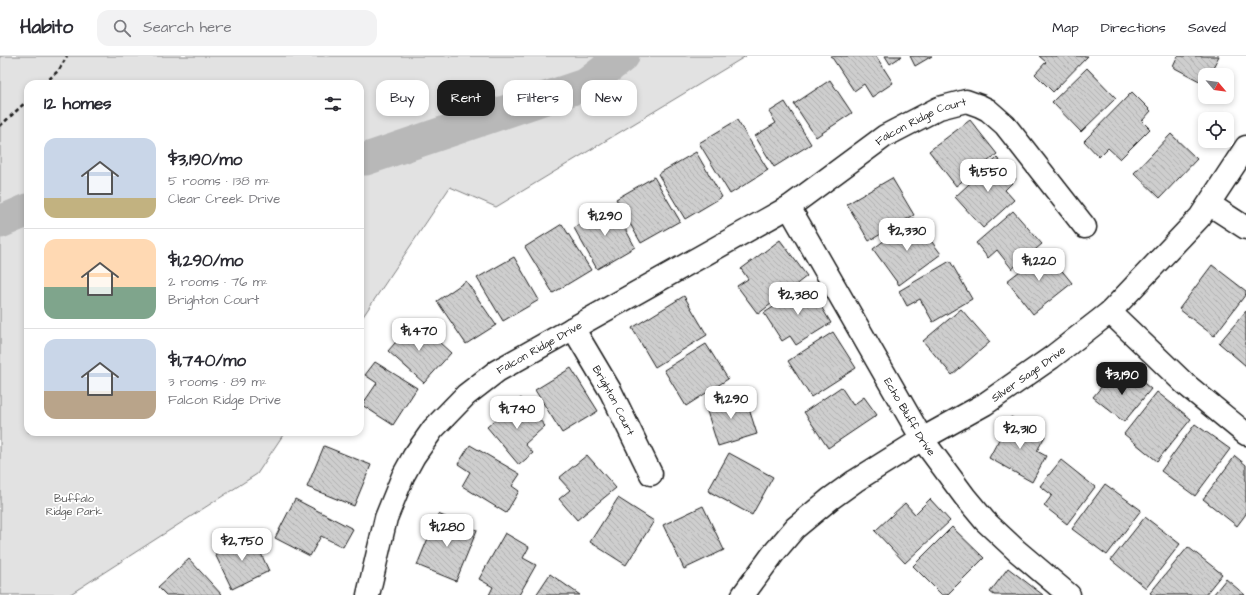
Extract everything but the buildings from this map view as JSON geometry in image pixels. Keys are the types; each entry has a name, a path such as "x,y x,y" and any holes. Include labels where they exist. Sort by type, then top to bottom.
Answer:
{"street":[{"name":"Falcon Ridge Court","path":"813,190 886,136 939,108 966,101 988,110 1005,125 1085,227"},
{"name":"Silver Sage Drive","path":"743,595 773,554 795,528 830,499 855,481 922,439 985,404 1051,358 1110,312 1200,217 1246,147"},
{"name":"Falcon Ridge Drive","path":"368,595 386,518 403,476 414,456 433,429 466,395 497,371 789,207 813,190"},
{"path":"1209,204 1246,228"},
{"name":"Echo Bluff Drive","path":"789,207 922,439 965,497 985,521 1017,551 1069,595"},
{"path":"1110,312 1184,383 1246,434"},
{"name":"Brighton Court","path":"573,328 610,392 651,474"}],"path":[{"path":"48,80 59,70 67,56"},
{"path":"0,126 24,104"}],"green space":[{"name":"Buffalo Ridge Park","path":"0,56 746,56 496,207 450,187 364,315 364,80 24,80 24,436 282,436 257,474 69,595 0,595"}],"waterway":[{"path":"364,159 587,84 623,56"},
{"path":"0,222 24,212"}]}
